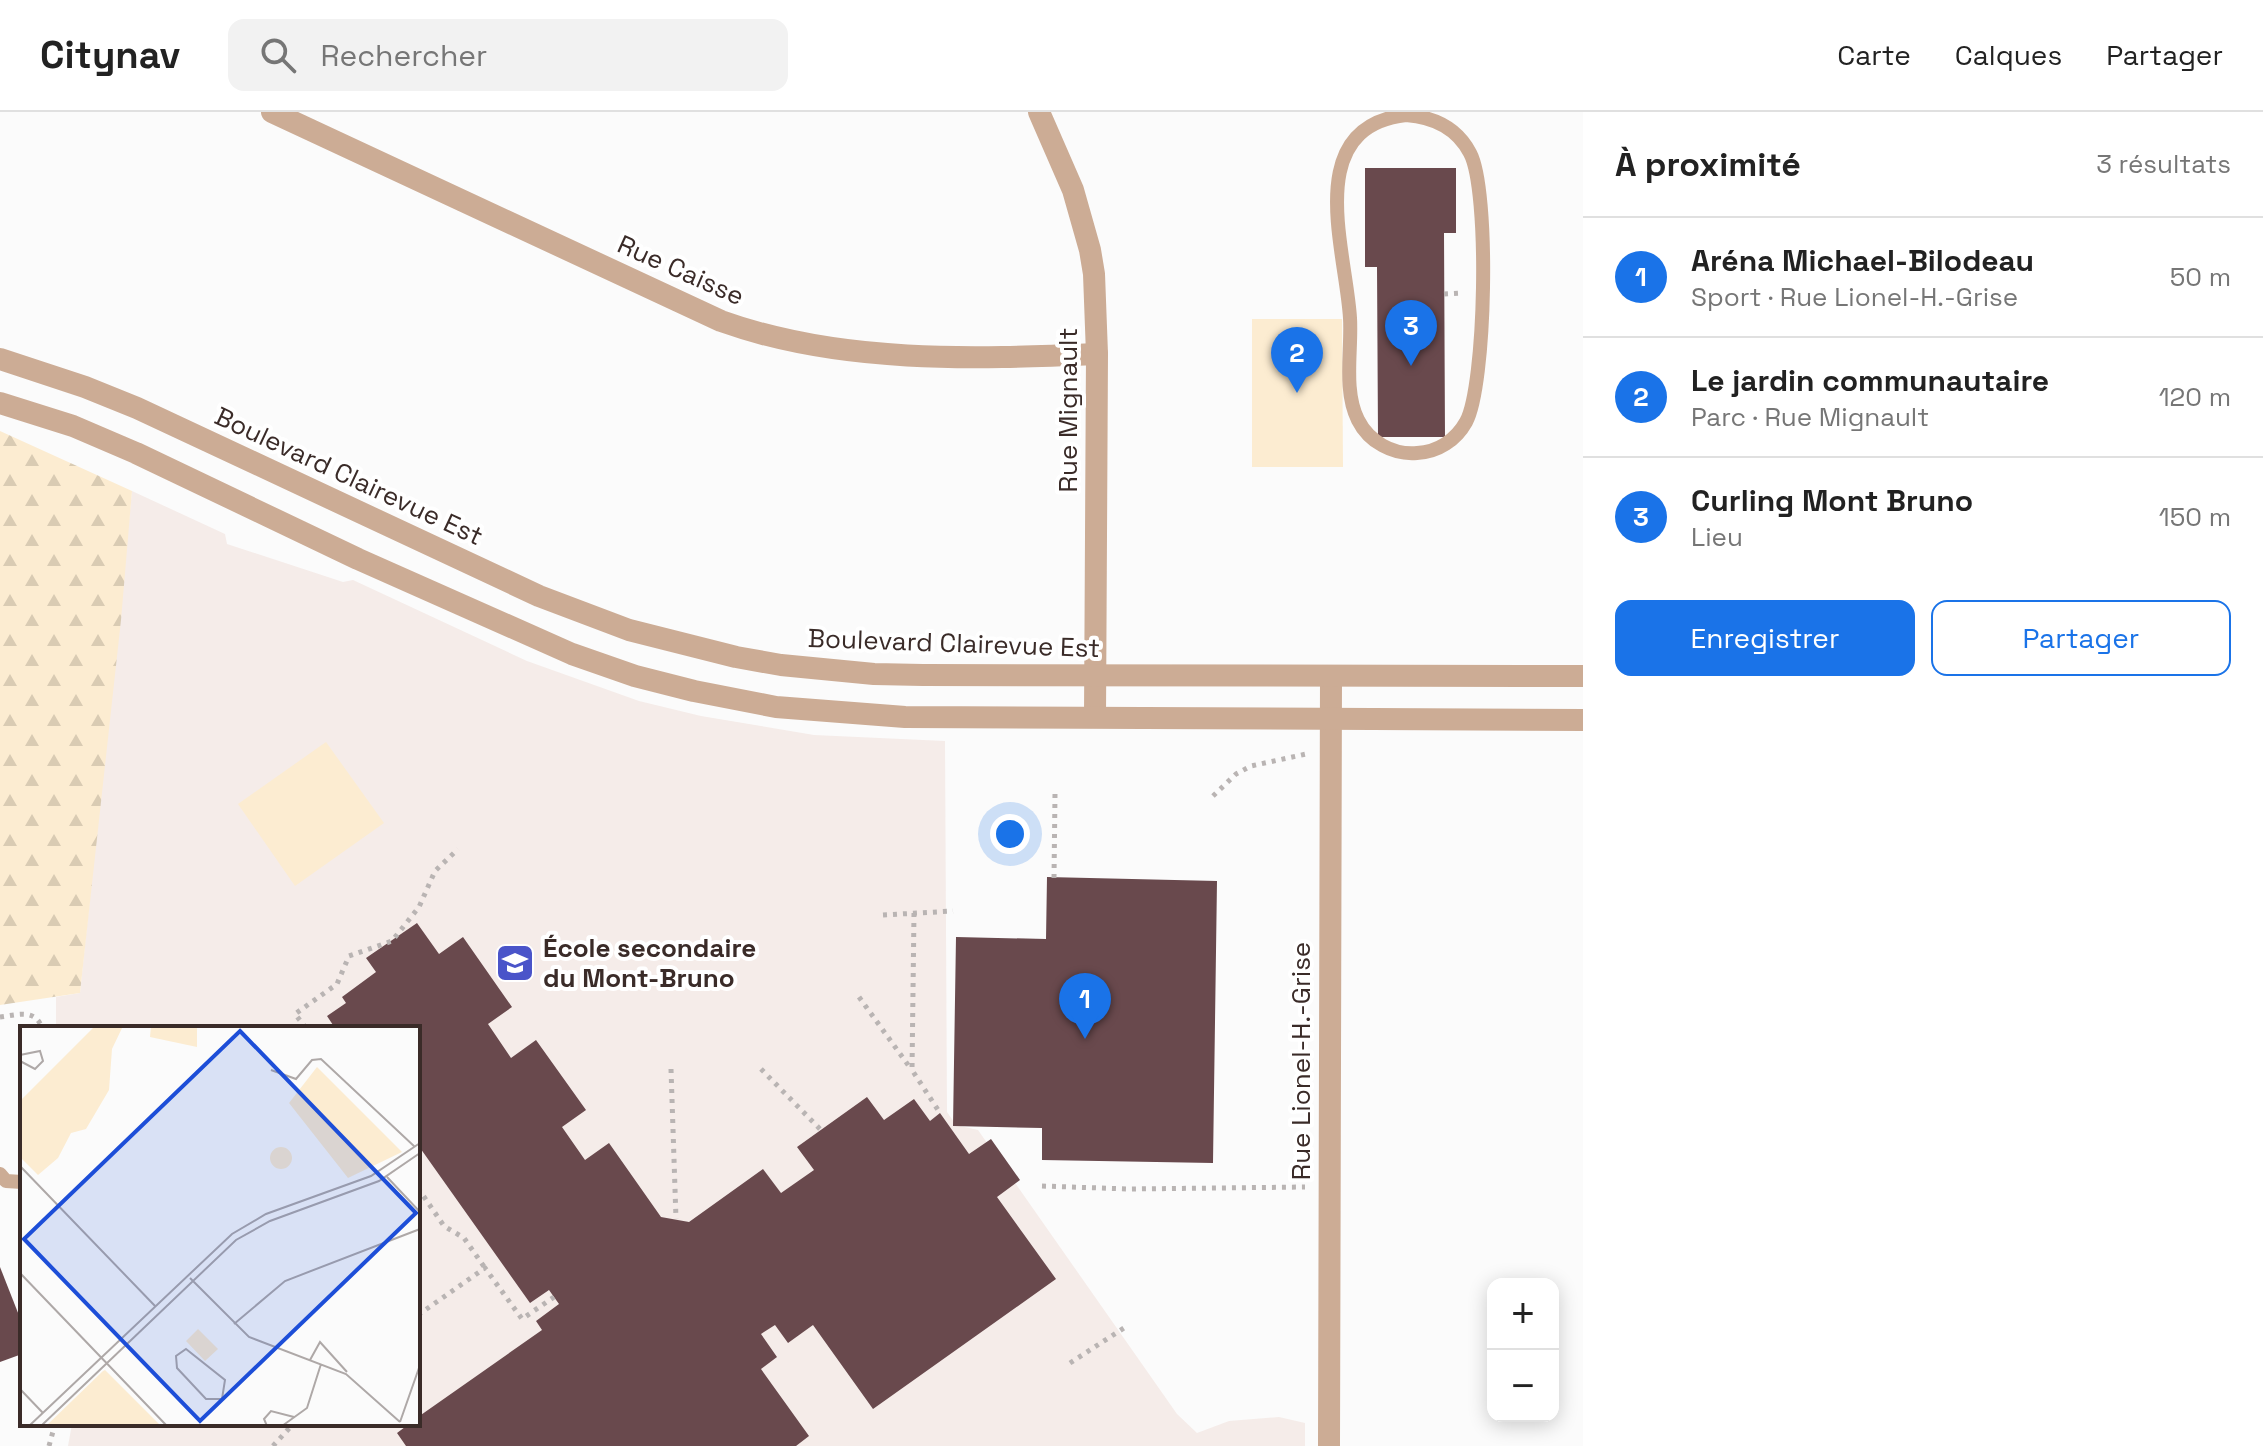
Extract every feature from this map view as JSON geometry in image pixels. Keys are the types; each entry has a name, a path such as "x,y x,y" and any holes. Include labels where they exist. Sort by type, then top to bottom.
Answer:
{"street":[{"name":"Rue Caisse","path":"272,112 684,304 760,334 827,349 882,353 974,356 1097,354"},
{"name":"Rue Mignault","path":"1039,112 1073,190 1090,250 1096,296 1095,717"},
{"name":"Boulevard Clairevue Est","path":"0,359 137,408 539,596 629,630 736,657 829,670 923,675 1583,676"},
{"path":"0,403 73,426 136,453 478,615 572,654 635,676 694,691 776,707 905,717 1583,720"},
{"name":"Rue Lionel-H.-Grise","path":"1329,1446 1331,676"}],"lane":[{"path":"1416,116 1447,127 1463,143 1474,162 1482,200 1483,293 1472,405 1459,432 1435,449 1416,453 1387,448 1370,437 1358,421 1352,402 1350,318 1340,250 1338,194 1338,176 1344,155 1365,130 1384,119 1416,116"},
{"path":"0,1174 6,1181 20,1182"}],"path":[{"path":"1213,796 1236,774 1251,766 1307,754"},
{"path":"1054,878 1055,794"},
{"path":"304,1026 295,1014 337,984 349,956 392,941 419,907 435,871 458,849"},
{"path":"883,915 953,911"},
{"path":"912,1070 914,913"},
{"path":"859,997 940,1113"},
{"path":"0,1017 33,1015 41,1026"},
{"path":"671,1069 676,1219"},
{"path":"761,1069 821,1130"},
{"path":"1042,1186 1129,1189 1329,1187"},
{"path":"420,1191 444,1226 464,1238 522,1319 554,1297"},
{"path":"420,1314 485,1268"},
{"path":"1070,1363 1127,1326"},
{"path":"49,1446 54,1426"},
{"path":"273,1446 291,1426"}],"shaded area":[{"name":"École secondaire du Mont-Bruno","path":"132,491 225,534 227,544 343,582 353,580 527,661 639,701 701,716 814,735 945,741 947,1112 956,1125 978,1130 1177,1414 1197,1433 1229,1421 1279,1417 1305,1423 1305,1446 68,1446 72,1426 420,1426 420,1026 56,1026 56,997 80,993"}],"green space":[{"path":"1252,319 1342,319 1343,467 1252,467"},
{"path":"0,431 132,491 80,993 0,1005"},
{"path":"326,742 384,823 295,886 238,804"}],"building":[{"path":"1365,168 1456,168 1456,233 1444,233 1445,437 1378,437 1377,267 1365,267"},
{"path":"1047,877 1217,881 1213,1163 1042,1160 1042,1128 953,1126 956,937 1046,939"},
{"path":"417,923 439,954 463,937 512,1007 488,1024 511,1058 536,1040 586,1110 562,1127 585,1160 609,1143 661,1217 689,1222 763,1169 781,1193 814,1170 797,1147 867,1097 884,1120 914,1099 930,1121 940,1113 969,1154 991,1139 1020,1180 997,1197 1056,1279 873,1409 813,1325 788,1343 775,1325 761,1334 777,1357 761,1369 809,1436 796,1446 406,1446 397,1433 406,1426 420,1426 420,1416 542,1330 536,1321 559,1304 549,1290 530,1303 420,1148 420,1026 334,1026 327,1016 346,1003 342,997 376,972 366,958"},
{"path":"0,1267 20,1318 20,1355 0,1362"}],"place":[{"name":"Curling Mont Bruno","path":"1411,366"},
{"name":"Le jardin communautaire","path":"1297,393"},
{"name":"École secondaire du Mont-Bruno","path":"515,963"},
{"name":"Aréna Michael-Bilodeau","path":"1085,1039"}]}
